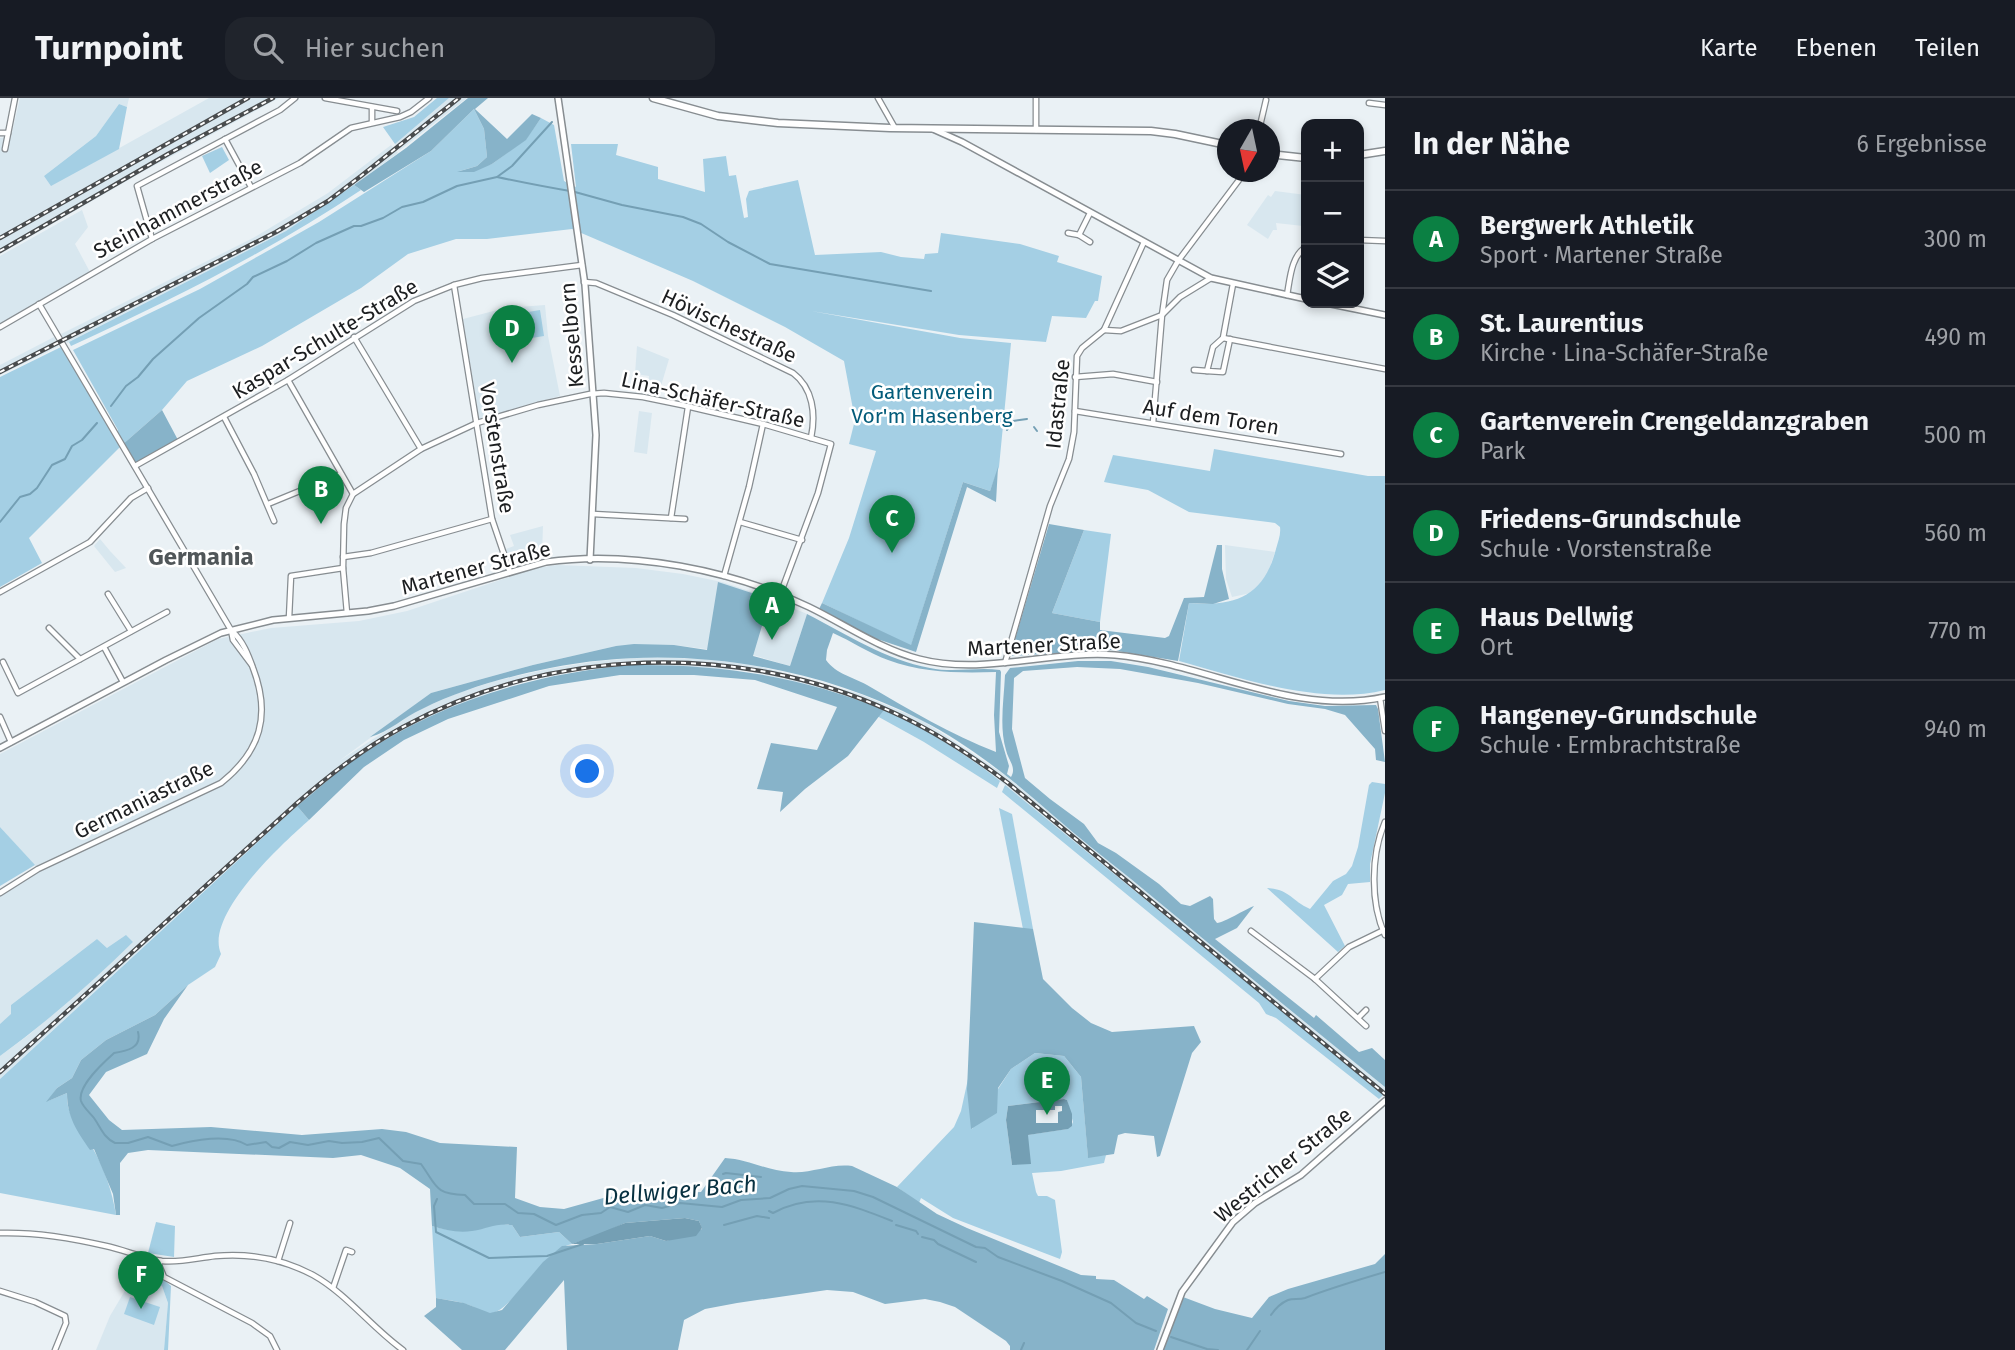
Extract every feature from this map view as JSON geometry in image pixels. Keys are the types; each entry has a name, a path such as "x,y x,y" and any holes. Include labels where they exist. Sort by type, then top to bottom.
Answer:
{"main road":[{"path":"653,98 742,120 895,128 1159,132 1217,143"},
{"path":"1364,154 1385,151"},
{"path":"1280,155 1301,157"}],"street":[{"path":"5,149 15,98"},
{"path":"152,239 137,186 280,110 295,98"},
{"path":"325,98 397,111"},
{"name":"Steinhammerstraße","path":"0,327 152,239 300,163 351,128 400,117 429,98"},
{"name":"Kesselborn","path":"560,98 559,110 584,282 593,393 596,445 590,560"},
{"path":"878,98 895,128"},
{"path":"1036,98 1036,130"},
{"path":"1262,119 1266,100"},
{"path":"1370,103 1385,105"},
{"path":"372,107 372,122"},
{"path":"931,128 962,142 1211,278 1301,298"},
{"path":"957,129 957,137 962,142"},
{"path":"0,133 8,133"},
{"path":"225,139 251,188"},
{"path":"1153,423 1167,280 1178,261 1237,182"},
{"path":"1079,235 1090,212"},
{"path":"1068,233 1079,235 1090,242"},
{"path":"1364,240 1385,241"},
{"name":"Idastraße","path":"1005,663 1050,506 1069,459 1075,411 1076,362 1080,351 1104,330 1144,242"},
{"path":"1287,295 1295,259 1301,251"},
{"name":"Kaspar-Schulte-Straße","path":"135,466 288,380 414,301 454,285 497,275 582,265"},
{"path":"1104,330 1121,331 1162,315 1174,302 1211,278"},
{"name":"Hövischestraße","path":"584,282 596,283 673,315 793,373 806,384 810,396 813,425 811,439"},
{"path":"1207,371 1213,347 1223,338 1233,284"},
{"name":"Vorstenstraße","path":"454,285 492,519 510,572"},
{"path":"1164,299 1168,304 1174,302"},
{"name":"Germaniastraße","path":"0,893 38,869 221,783 247,757 257,739 262,715 259,682 240,638 231,630 39,304"},
{"path":"1351,308 1385,315"},
{"path":"354,337 421,449"},
{"path":"1223,338 1385,369"},
{"path":"1194,370 1223,372 1230,339"},
{"path":"1075,377 1113,374 1157,382"},
{"path":"288,380 353,494 346,509 344,524 343,568 347,613"},
{"name":"Lina-Schäfer-Straße","path":"353,494 421,449 477,423 593,393 635,396 763,424 831,444 802,540"},
{"path":"671,518 688,407"},
{"name":"Auf dem Toren","path":"1075,411 1341,454"},
{"path":"223,417 254,474 274,521"},
{"path":"724,576 763,424"},
{"path":"268,504 341,474"},
{"path":"0,592 90,542 131,498 148,488"},
{"path":"593,514 685,519"},
{"path":"343,556 371,553 492,519"},
{"path":"740,522 802,540 780,594"},
{"name":"Martener Straße","path":"0,748 205,640 231,630 289,618 368,611 422,599 546,562 590,560 660,564 724,576 780,594 882,645 918,659 958,665 1076,656 1120,656 1144,659 1307,699 1341,701 1382,697"},
{"path":"289,618 291,576 343,568"},
{"path":"108,594 131,631"},
{"path":"3,662 18,693 167,612"},
{"path":"49,628 80,659"},
{"path":"104,647 123,682"},
{"path":"1382,697 1385,731"},
{"path":"0,717 11,742"},
{"path":"1315,979 1340,953 1384,932 1375,892 1375,870 1385,822"},
{"path":"1251,931 1315,979 1366,1026"},
{"path":"1358,1018 1366,1010"},
{"name":"Westricher Straße","path":"1160,1350 1182,1292 1218,1239 1233,1222 1255,1203 1301,1175 1385,1101"},
{"path":"278,1261 290,1223"},
{"path":"0,1233 90,1243 160,1261 229,1255 278,1261 312,1275 333,1288 374,1328 402,1350"},
{"path":"333,1288 346,1249"},
{"path":"160,1261 164,1277 252,1323 270,1336 277,1350"},
{"path":"0,1291 51,1308 65,1316 66,1323 55,1350"}],"shaded area":[{"path":"20,98 129,98 127,107 119,104 96,136 44,176 75,171 89,165 209,98 279,98 144,171 0,254 0,138 11,137"},
{"path":"449,98 467,98 400,150 395,144"},
{"path":"468,98 488,98 475,109 507,139 532,114 541,118 526,140 492,164 474,172 457,172 477,166 487,157 484,129 474,109 431,151 364,192 354,185 406,148"},
{"path":"391,145 398,153 286,231 67,343 61,334 253,238 328,193"},
{"path":"1275,191 1301,194 1301,226 1276,223 1277,230 1273,230 1268,239 1247,225 1268,195 1271,197"},
{"path":"82,210 88,227 75,244 91,274 0,327 0,256"},
{"path":"545,305 560,396 479,419 463,319 505,308"},
{"path":"54,337 59,346 0,375 0,365"},
{"path":"637,346 669,359 658,396 648,394 649,376 635,374"},
{"path":"162,410 178,440 135,466 122,445"},
{"path":"639,411 652,413 647,454 634,452"},
{"path":"998,467 996,502 967,487 916,652 874,638 819,609 822,603 911,645 963,482 990,491"},
{"path":"1049,524 1084,530 1052,613 1100,622 1100,630 1165,638 1169,636 1184,598 1204,597 1217,545 1222,545 1222,569 1229,599 1213,604 1189,603 1178,661 1111,650 1010,656"},
{"path":"543,526 542,554 510,562 506,549 514,546 510,535"},
{"path":"100,539 126,568 115,572 94,546"},
{"path":"1225,545 1275,552 1266,578 1251,593 1232,597 1226,579"},
{"path":"557,565 636,568 683,574 722,582 807,614 790,666 753,655 674,645 616,646 431,693 339,761 418,710 458,693 495,681 599,661 647,657 706,659 755,665 860,694 922,720 1005,775 1385,1087 1385,1093 1005,785 952,746 901,717 833,691 749,671 664,665 586,669 519,683 416,723 355,759 270,830 0,1079 0,1056 30,1034 133,942 107,948 97,939 11,1005 12,1014 0,1024 0,894 38,869 0,827 0,754 218,639 271,628 359,621 407,611 536,568"},
{"path":"718,582 770,599 753,656 790,666 807,614 867,646 914,664 947,670 1000,670 999,732 1009,766 1007,774 1011,777 1013,767 1007,754 1002,722 1005,675 1010,668 1078,661 1111,661 1148,667 1289,701 1325,706 1376,705 1385,762 1376,760 1375,749 1345,715 1120,669 1077,667 1023,671 1014,678 1012,729 1025,778 1084,824 1098,843 1159,884 1181,904 1190,906 1210,896 1213,899 1214,919 1217,923 1254,906 1237,928 1215,939 1314,1018 1316,1015 1359,1052 1372,1048 1385,1060 1385,1087 991,764 957,740 921,720 878,700 833,684 740,663 692,658 597,661 550,668 469,690 422,709 384,732 370,737 431,693 533,665 634,644 674,645 707,650","holes":["833,633 881,657 914,668 996,672 996,752 947,730 835,669 826,660"]},
{"path":"631,665 696,667 760,674 822,688 884,710 848,756 780,812 783,792 757,789 771,743 817,750 837,707 755,680 694,675 620,675 549,686 448,719 404,740 364,767 309,820 297,806 355,759 419,722 453,707 487,694 558,675"},
{"path":"974,922 1033,929 1043,979 1091,1023 1112,1032 1194,1026 1201,1042 1192,1053 1160,1156 1157,1157 1154,1136 1125,1133 1118,1135 1114,1154 1088,1158 1081,1077 1064,1056 1035,1053 1011,1069 998,1088 997,1113 971,1129 967,1090"},
{"path":"188,985 164,1019 147,1054 106,1072 89,1095 109,1120 122,1130 211,1127 302,1135 382,1129 406,1132 440,1143 517,1147 515,1198 540,1207 564,1209 607,1197 701,1192 725,1158 791,1172 852,1166 897,1187 937,1214 967,1228 1081,1275 1114,1280 1144,1299 1147,1296 1168,1309 1154,1350 1010,1350 1006,1341 955,1307 940,1302 925,1299 885,1304 853,1292 827,1290 705,1309 684,1320 678,1350 567,1350 564,1280 505,1350 462,1350 424,1316 436,1307 436,1298 464,1303 490,1313 502,1310 543,1262 562,1246 650,1236 666,1241 702,1229 699,1221 685,1218 625,1223 572,1244 559,1232 520,1237 512,1225 496,1225 467,1232 452,1231 432,1226 430,1189 400,1168 361,1155 333,1158 148,1150 128,1153 120,1163 120,1215 116,1215 113,1194 94,1149 90,1150 71,1117 67,1093 46,1102 57,1088 72,1078 81,1060 106,1040 155,1015"},
{"path":"1064,1099 1067,1100 1072,1114 1072,1126 1068,1129 1028,1135 1031,1164 1012,1165 1006,1120 1008,1106","holes":["1055,1106 1062,1106 1062,1111 1058,1112 1058,1123 1036,1123 1036,1110 1055,1110"]},
{"path":"685,1218 699,1221 702,1228 696,1236 666,1241 650,1236 597,1244 572,1244 625,1223"},
{"path":"1385,1254 1385,1350 1163,1350 1178,1304 1183,1297 1215,1309 1252,1318 1269,1297 1375,1264"},
{"path":"146,1280 162,1286 168,1303 164,1350 96,1350 110,1316 126,1289"}],"green space":[{"path":"437,98 449,98 395,144 383,127 414,117"},
{"path":"119,104 127,107 119,149 51,186 44,176 96,136"},
{"name":"Gartenverein Vor'm Hasenberg","path":"474,109 484,129 487,157 477,166 460,171 492,164 526,139 541,118 554,125 564,181 576,187 571,144 618,144 616,155 658,167 658,179 705,192 703,159 726,156 729,176 736,175 744,218 748,217 746,199 749,191 798,180 815,255 881,252 924,259 925,254 938,253 941,233 1020,244 1059,256 1057,262 1102,276 1098,301 1095,301 1086,318 1052,316 1046,342 959,335 811,311 960,338 1011,343 999,467 990,491 963,482 911,646 822,603 849,538 876,451 849,444 855,420 844,361 785,327 693,281 572,229 487,239 456,239 408,254 361,288 262,346 187,381 162,410 122,445 29,538 42,563 0,587 0,377 63,346 116,434 118,430 73,350 200,289 319,222 431,151"},
{"path":"222,147 229,160 210,173 202,156"},
{"path":"354,185 361,190 256,254 183,293 71,346 69,342 286,231"},
{"path":"540,310 544,336 532,338 528,312"},
{"path":"1214,449 1368,476 1385,476 1385,690 1334,695 1308,692 1254,682 1179,661 1189,603 1221,603 1246,595 1256,588 1271,565 1280,527 1275,523 1189,512 1148,490 1104,482 1113,455 1210,471"},
{"path":"1084,530 1111,534 1100,622 1052,613"},
{"path":"884,710 930,733 973,761 1000,781 997,788 877,716"},
{"path":"1372,782 1385,784 1385,793 1370,864 1370,882 1348,884 1342,895 1324,905 1345,946 1338,952 1267,888 1286,893 1310,909 1333,881 1346,874 1352,866 1358,847 1369,785"},
{"path":"1005,785 1384,1094 1379,1099 1276,1018 1266,1014 1259,1003 1002,792"},
{"path":"297,806 309,820 248,881 234,901 224,920 219,938 221,954 215,967 188,985 155,1015 106,1040 81,1060 72,1078 57,1088 48,1101 67,1093 71,1115 104,1171 116,1215 0,1193 0,1079"},
{"path":"999,808 1012,814 1033,929 1023,929"},
{"path":"0,827 35,865 0,886"},
{"path":"126,935 133,942 52,1016 0,1056 0,1024 11,1014 11,1005 97,939 107,948"},
{"path":"1035,1053 1064,1056 1081,1077 1088,1157 1106,1155 1104,1163 1032,1173 1038,1196 1055,1200 1062,1252 1060,1259 953,1218 921,1198 919,1203 897,1187 954,1127 961,1111 968,1079 972,1129 1011,1069","holes":["1067,1100 1073,1122 1071,1126 1067,1129 1027,1135 1012,1165 1006,1120 1008,1106"]},
{"path":"156,1222 175,1226 174,1257 148,1253"},
{"path":"496,1223 512,1225 520,1237 559,1232 572,1244 549,1258 497,1311 487,1313 465,1304 436,1298 432,1226 464,1230"},
{"path":"138,1259 152,1267 171,1286 168,1350 164,1350 168,1303 162,1286 146,1280 124,1288"},
{"path":"130,1297 160,1307 154,1325 124,1314"}],"waterway":[{"path":"111,406 126,386 138,377 153,359 199,318 253,277 354,226 383,218 402,207 423,202 457,186 497,177 512,166 552,122"},
{"path":"497,177 570,191"},
{"path":"575,192 683,217 701,224 770,264 931,291"},
{"path":"1007,430 1013,421 1027,419"},
{"path":"0,522 20,497 37,488 52,465 65,459 72,446 82,440 97,423"},
{"path":"1034,427 1037,431"},
{"name":"Dellwiger Bach","path":"138,1032 136,1045 114,1053 98,1068 81,1095 83,1105 105,1136 115,1143 128,1143 148,1137 172,1146 220,1138 247,1145 266,1142 279,1148 290,1142 308,1145 329,1141 362,1142 379,1138 403,1161 421,1164 442,1191 465,1195 474,1204 505,1204 518,1213 534,1214 556,1225 582,1215 601,1213 610,1207 628,1212 645,1205 662,1208 680,1203 722,1207 741,1200 770,1198 802,1186 854,1191 873,1197 976,1247 985,1248 998,1257 1111,1303 1136,1323 1156,1331"},
{"name":"Dellwiger Bach","path":"723,1174 761,1177"},
{"path":"437,1199 434,1206 436,1232 489,1258 547,1256 583,1244"},
{"path":"769,1211 773,1213 804,1202 833,1202 892,1221"},
{"path":"724,1225 757,1216 769,1218"},
{"path":"896,1225 918,1234"},
{"path":"922,1237 934,1240 976,1262"},
{"path":"1271,1315 1278,1306 1288,1300 1305,1298 1385,1272"},
{"path":"1247,1350 1260,1331"},
{"name":"Dellwiger Bach","path":"1171,1337 1218,1350"},
{"path":"1021,1350 1024,1343"}],"railway":[{"path":"0,238 248,98"},
{"path":"0,251 168,154 273,98"},
{"path":"0,372 276,232 328,201 459,98"},
{"path":"0,1072 296,804 334,772 403,727 460,700 520,681 582,668 645,663 708,664 770,673 831,688 906,718 966,753 1008,783 1385,1094"}],"place":[{"name":"Friedens-Grundschule","path":"512,363"},
{"name":"St. Laurentius","path":"321,524"},
{"name":"Gartenverein Crengeldanzgraben","path":"892,553"},
{"name":"Bergwerk Athletik","path":"772,640"},
{"name":"Haus Dellwig","path":"1047,1115"},
{"name":"Hangeney-Grundschule","path":"141,1309"}],"district":[{"name":"Germania","path":"201,557"}]}
